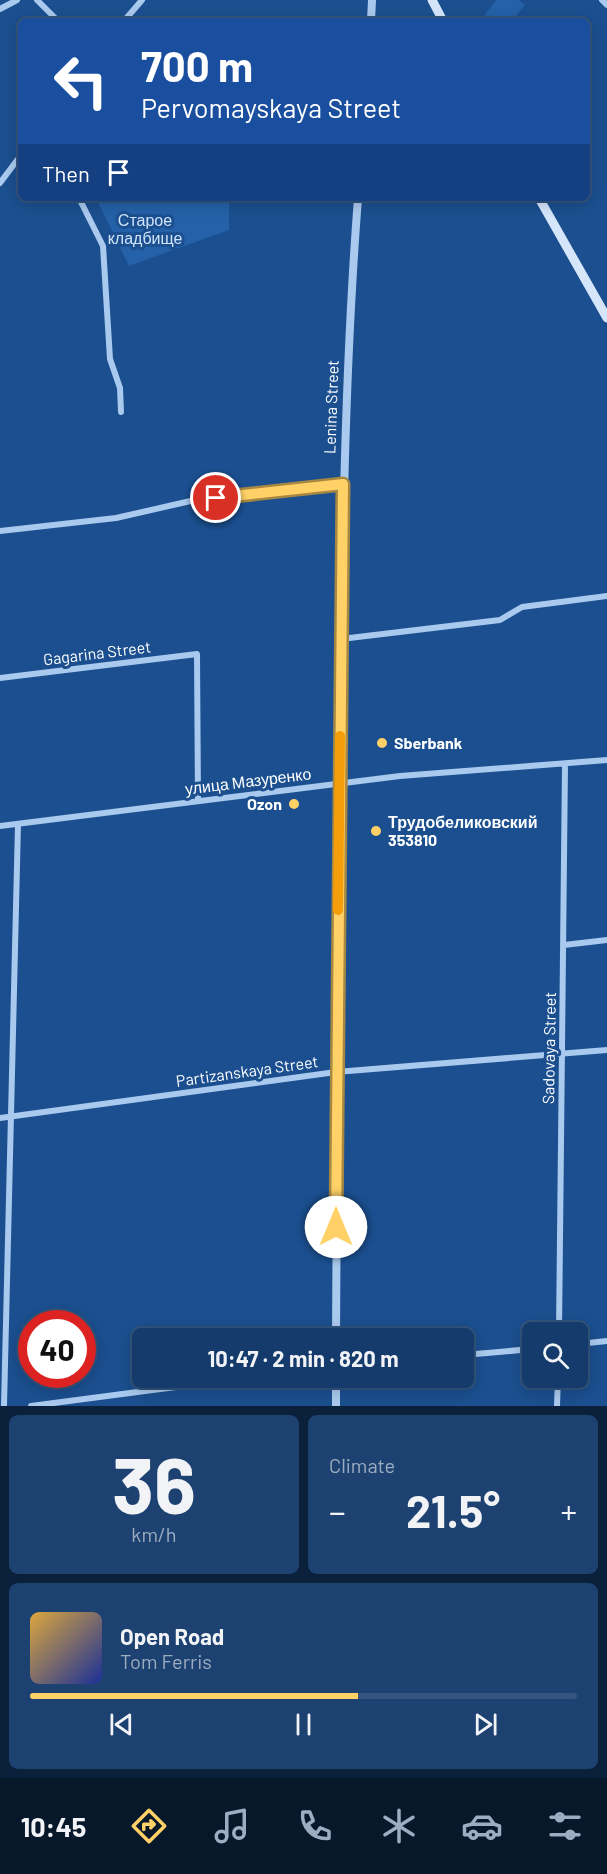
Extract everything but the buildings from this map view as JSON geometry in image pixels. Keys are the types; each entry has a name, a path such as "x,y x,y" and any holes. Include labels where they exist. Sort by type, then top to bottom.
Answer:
{"main road":[{"path":"432,0 441,18"},
{"path":"541,201 607,318"}],"street":[{"path":"0,9 17,0"},
{"path":"37,0 55,18"},
{"path":"127,18 142,0"},
{"path":"371,18 372,0"},
{"path":"602,0 607,5"},
{"path":"0,183 18,159"},
{"path":"80,201 103,246 110,359 118,382 121,412"},
{"name":"Lenina Street","path":"336,1328 336,1072 343,484 350,309 358,201"},
{"path":"0,531 116,518 195,500 343,484"},
{"path":"341,639 501,620 522,607 607,596"},
{"name":"Gagarina Street","path":"0,678 197,654 198,801"},
{"name":"улица Мазуренко","path":"0,826 400,776 607,760"},
{"name":"Sadovaya Street","path":"559,1322 566,764"},
{"path":"4,1406 18,824"},
{"path":"564,945 607,940"},
{"name":"Partizanskaya Street","path":"0,1118 336,1072 563,1056 607,1050"},
{"path":"588,1343 607,1341"},
{"path":"474,1354 522,1349"},
{"path":"31,1406 168,1388"},
{"path":"336,1388 336,1406"},
{"path":"557,1406 558,1388"}],"green space":[{"path":"496,0 519,0 525,5 514,18 482,18"},
{"name":"Старое кладбище","path":"97,201 229,201 229,230 129,266"}],"slow traffic":[{"path":"338,910 340,736"}],"place":[{"name":"Sberbank","path":"382,743"},
{"name":"Ozon","path":"294,804"},
{"name":"Трудобеликовский 353810","path":"376,831"}],"route":[{"path":"216,498 343,484 336,1227"}]}
